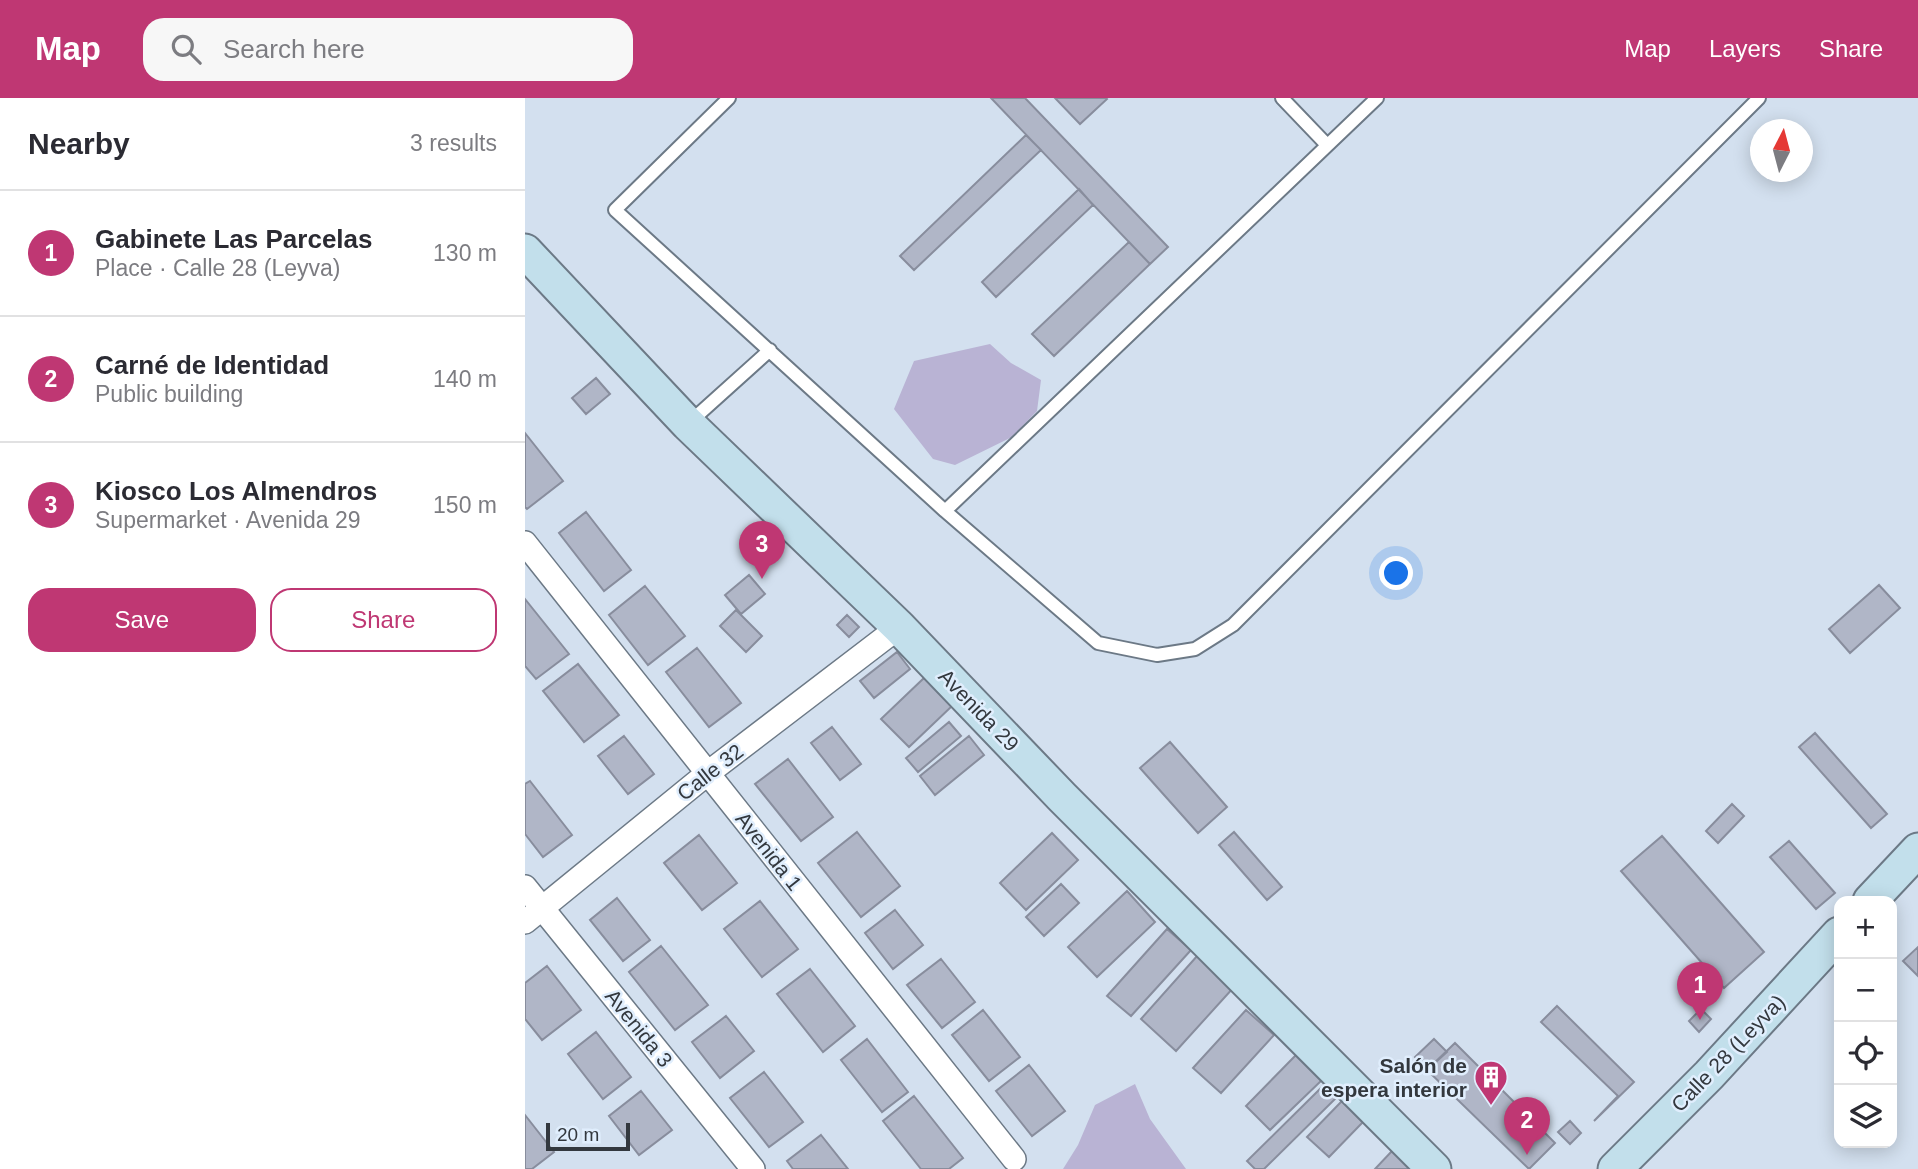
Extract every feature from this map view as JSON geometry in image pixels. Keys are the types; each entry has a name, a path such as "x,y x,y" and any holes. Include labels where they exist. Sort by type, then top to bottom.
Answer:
{"main road":[{"name":"Avenida 29","path":"525,251 688,424 899,627 1062,797 1434,1169"},
{"path":"1876,896 1914,863"},
{"name":"Calle 28 (Leyva)","path":"1615,1169 1709,1075 1834,939"}],"street":[{"name":"Avenida 1","path":"525,542 1014,1159"},
{"name":"Calle 32","path":"533,915 708,773 899,627"},
{"name":"Avenida 3","path":"525,887 533,915 753,1169"}],"lane":[{"path":"729,98 615,210 945,511 1098,643 1157,655 1195,649 1233,625 1759,98"},
{"path":"1282,98 1327,145"},
{"path":"945,511 1377,98"},
{"path":"688,424 771,351"}],"shaded area":[{"path":"990,344 1011,363 1041,380 1037,411 1012,437 955,465 933,459 894,409 914,361"},
{"path":"1135,1084 1150,1119 1186,1169 1063,1169 1078,1145 1095,1105"}],"building":[{"path":"991,98 1025,98 1168,247 1150,264"},
{"path":"1055,98 1106,98 1107,99 1080,124"},
{"path":"1026,135 1041,150 914,270 900,256"},
{"path":"1079,189 1093,205 996,297 982,282"},
{"path":"1129,242 1150,264 1054,356 1032,334"},
{"path":"596,378 610,394 586,414 572,398"},
{"path":"525,433 563,481 527,509 525,507"},
{"path":"586,512 631,570 604,591 559,533"},
{"path":"749,575 765,594 741,614 725,595"},
{"path":"1879,585 1900,608 1850,653 1829,629"},
{"path":"645,586 685,636 648,665 609,615"},
{"path":"525,599 569,654 536,679 525,666"},
{"path":"736,610 762,636 746,652 720,626"},
{"path":"847,615 859,627 849,637 837,625"},
{"path":"697,648 741,703 709,727 666,672"},
{"path":"897,652 910,669 874,698 860,681"},
{"path":"578,664 619,715 584,742 543,691"},
{"path":"924,678 952,706 909,747 881,719"},
{"path":"949,722 961,736 918,772 906,758"},
{"path":"832,727 861,764 840,780 811,743"},
{"path":"1815,733 1887,814 1871,828 1799,747"},
{"path":"624,736 654,774 628,794 598,756"},
{"path":"969,736 984,755 935,795 920,776"},
{"path":"1170,742 1227,807 1198,833 1140,768"},
{"path":"788,759 833,817 801,841 755,784"},
{"path":"530,781 572,835 543,857 525,834 525,784"},
{"path":"1732,804 1744,816 1718,843 1706,831"},
{"path":"857,832 900,886 861,917 818,863"},
{"path":"1234,832 1282,887 1267,900 1219,845"},
{"path":"1052,833 1078,860 1026,910 1000,883"},
{"path":"699,835 737,883 702,910 664,863"},
{"path":"1662,836 1764,952 1724,988 1621,871"},
{"path":"1789,841 1835,893 1816,909 1770,857"},
{"path":"1061,884 1079,903 1044,936 1026,917"},
{"path":"1127,891 1155,922 1097,977 1068,947"},
{"path":"617,898 650,940 623,961 590,920"},
{"path":"760,901 798,949 762,977 724,929"},
{"path":"895,910 923,945 893,969 865,933"},
{"path":"1167,929 1191,950 1131,1016 1107,996"},
{"path":"661,946 708,1005 675,1030 629,972"},
{"path":"1918,947 1918,976 1903,961"},
{"path":"1198,955 1234,987 1176,1051 1141,1019"},
{"path":"941,959 975,1002 942,1028 907,985"},
{"path":"547,966 581,1010 542,1040 525,1019 525,983"},
{"path":"810,969 855,1026 823,1052 777,994"},
{"path":"1557,1006 1634,1082 1594,1121 1618,1096 1541,1022"},
{"path":"1701,1009 1711,1019 1699,1032 1689,1021"},
{"path":"983,1010 1020,1057 989,1081 952,1035"},
{"path":"1246,1010 1274,1035 1221,1093 1193,1068"},
{"path":"726,1016 754,1051 720,1078 692,1042"},
{"path":"596,1032 631,1077 603,1099 568,1054"},
{"path":"867,1039 908,1092 882,1112 841,1060"},
{"path":"1434,1039 1447,1052 1427,1070 1415,1057"},
{"name":"Salón de espera interior","path":"1455,1043 1555,1143 1529,1169 1427,1070"},
{"path":"1297,1054 1323,1079 1270,1130 1246,1106"},
{"path":"1029,1065 1065,1111 1032,1136 996,1091"},
{"path":"764,1072 803,1122 769,1147 730,1098"},
{"path":"1324,1085 1337,1097 1264,1169 1255,1169 1247,1161"},
{"path":"641,1091 672,1130 639,1155 609,1116"},
{"path":"914,1096 963,1158 949,1169 921,1169 883,1121"},
{"path":"1342,1101 1363,1122 1329,1157 1307,1137"},
{"path":"525,1115 554,1152 532,1169 525,1169"},
{"path":"1570,1121 1581,1133 1570,1144 1558,1132"},
{"path":"821,1135 848,1169 793,1169 787,1161"},
{"path":"1392,1151 1411,1169 1375,1169"}],"place":[{"name":"Kiosco Los Almendros","path":"762,579"},
{"name":"Gabinete Las Parcelas","path":"1700,1020"},
{"name":"Salón de espera interior","path":"1491,1107"},
{"name":"Carné de Identidad","path":"1527,1155"}]}
